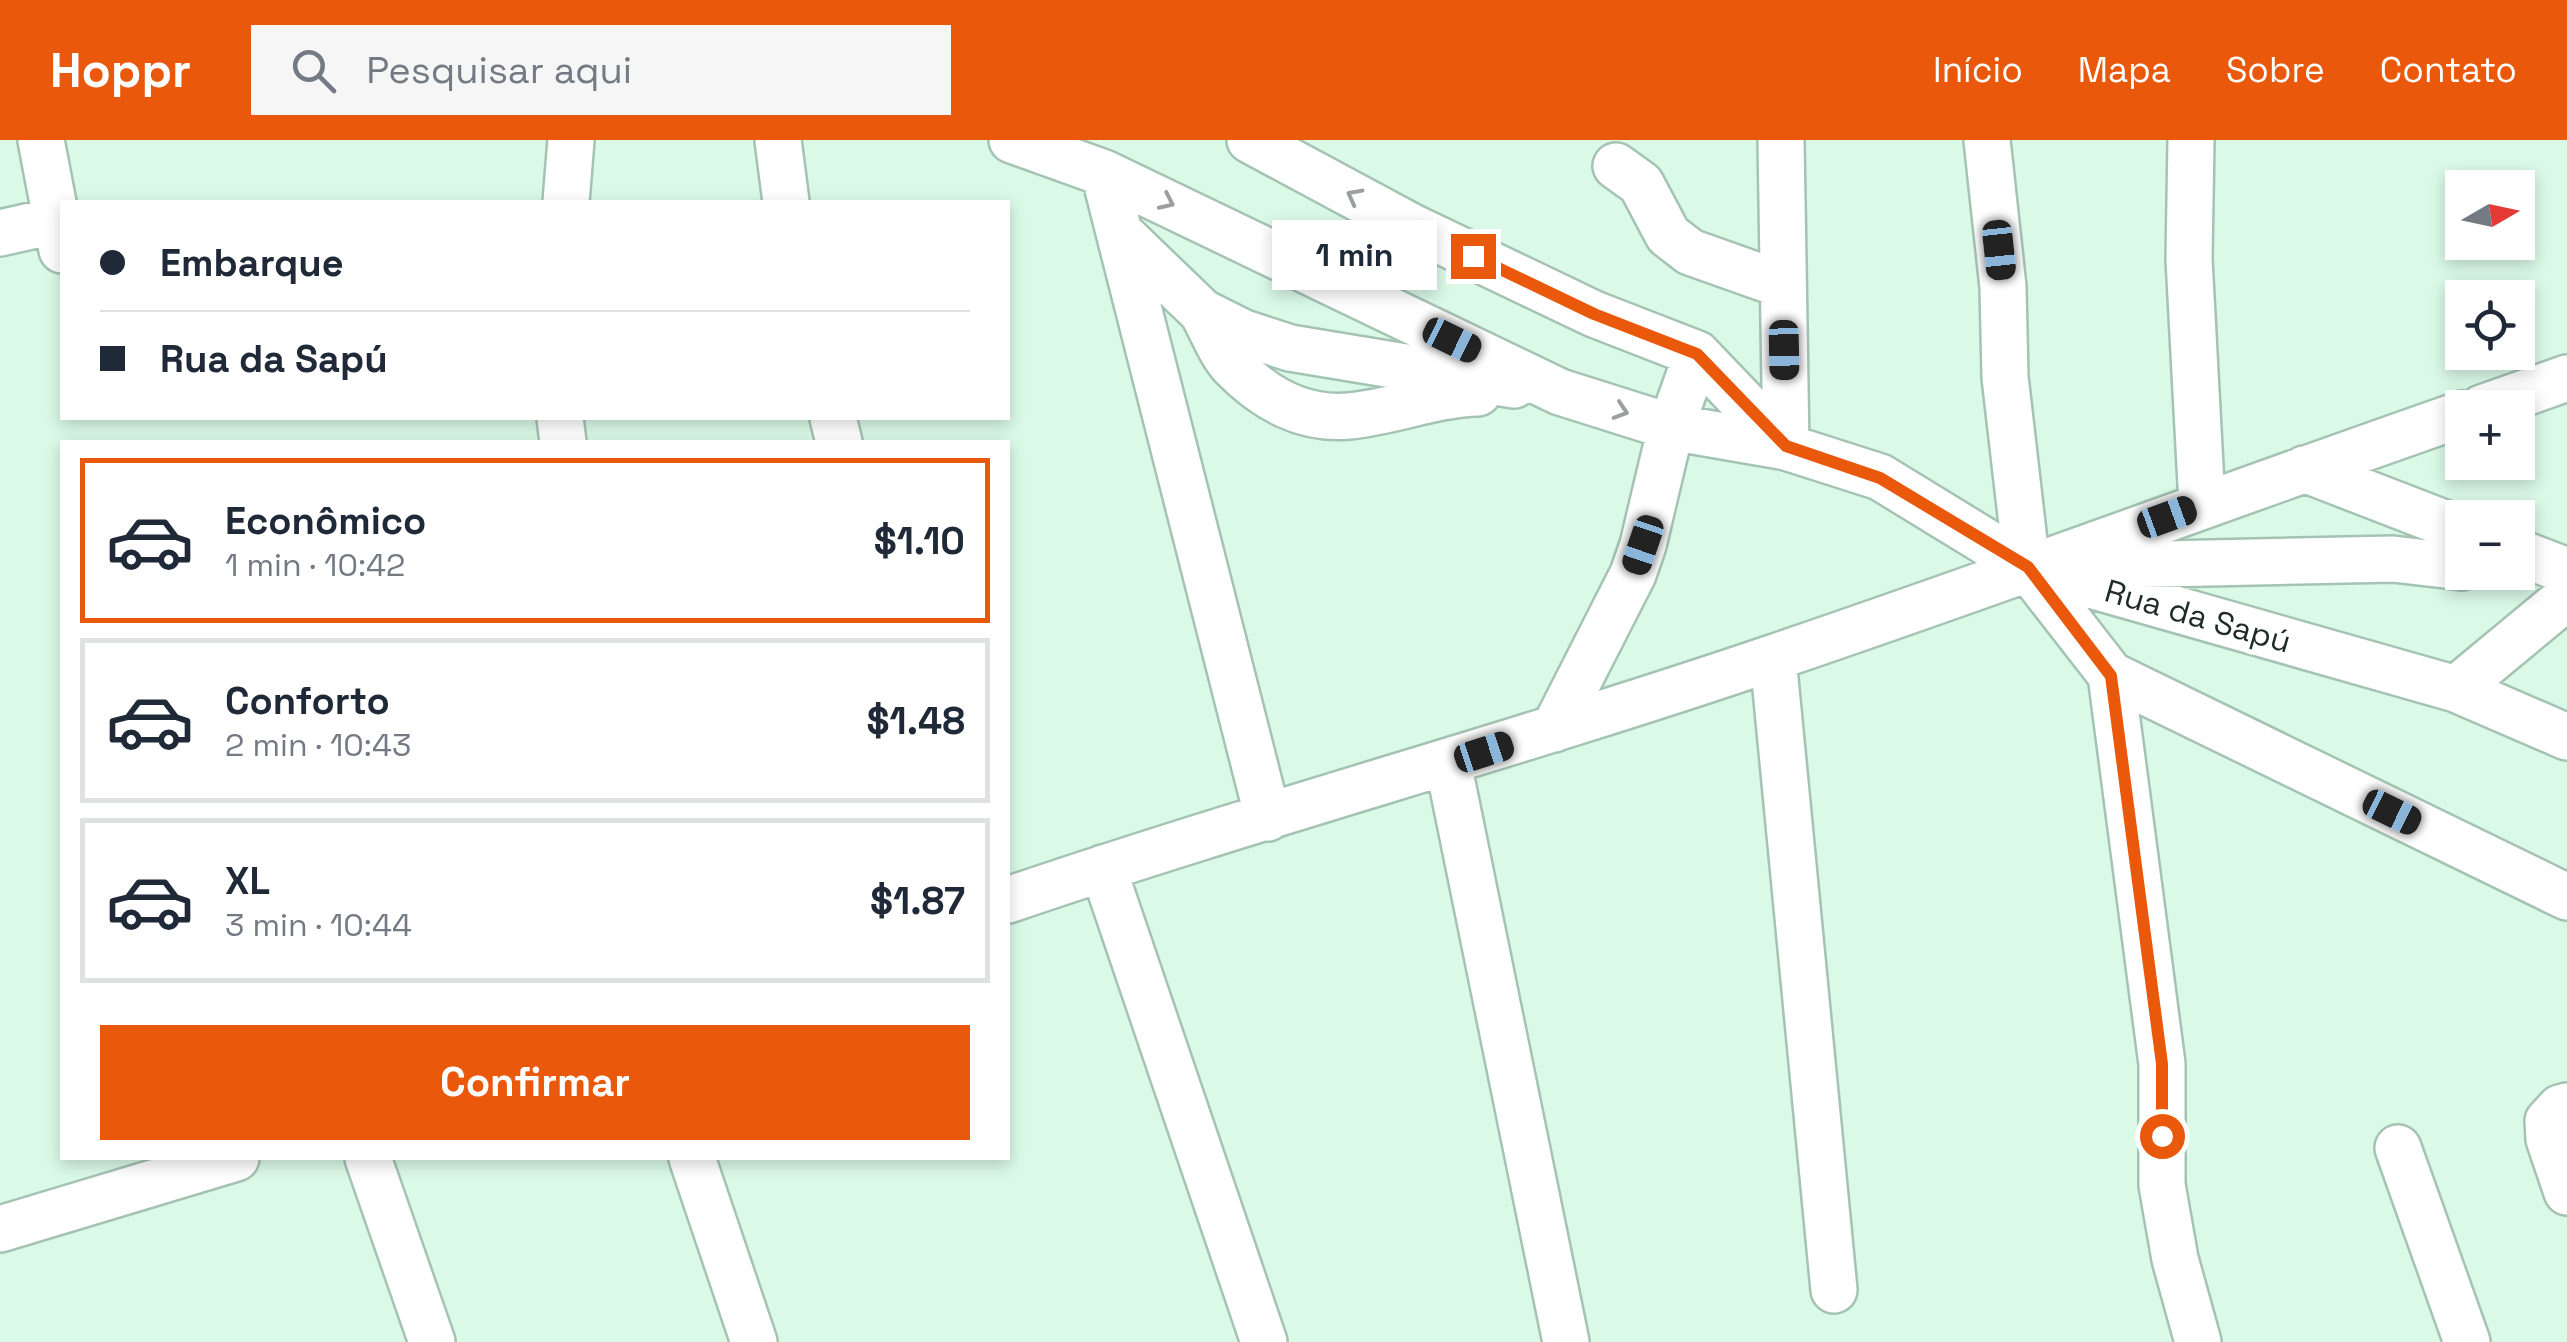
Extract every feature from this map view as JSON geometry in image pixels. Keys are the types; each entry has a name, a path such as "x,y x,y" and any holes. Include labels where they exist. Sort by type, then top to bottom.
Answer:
{"street":[{"path":"0,233 60,235 41,140"},
{"path":"566,200 571,140"},
{"path":"778,140 786,200"},
{"name":"Rua da Sapú","path":"1012,140 1104,173 1560,392 1671,427 1786,446 1880,478 2028,567 2456,689 2567,737"},
{"name":"Rua da Sapú","path":"1250,140 1429,235 1594,314 1697,354 1786,446"},
{"path":"1781,140 1786,446"},
{"path":"1987,140 2002,287 2005,377 2028,567 2111,676 2567,897"},
{"path":"2191,140 2189,259 2202,504"},
{"path":"1616,166 1641,184 1668,235 1690,252 1783,285"},
{"path":"1104,173 1268,818"},
{"path":"1120,233 1202,312 1231,364 1278,403 1309,414 1349,416 1453,394 1560,392"},
{"path":"1202,312 1244,333 1290,348 1560,392"},
{"path":"1554,729 1633,574 1671,427 1697,354"},
{"path":"2533,390 2567,378"},
{"path":"1010,899 1773,658 2445,420"},
{"path":"2304,468 2445,523"},
{"path":"2028,567 2392,559 2445,565"},
{"path":"2535,560 2567,574"},
{"path":"2535,573 2567,574"},
{"path":"2456,689 2567,598"},
{"path":"1773,658 1834,1290"},
{"path":"2111,676 2162,1064 2162,1185 2175,1259 2198,1342"},
{"path":"1448,763 1566,1342"},
{"path":"1103,868 1264,1342"},
{"path":"2567,1106 2548,1121 2549,1139 2567,1192"},
{"path":"2398,1148 2467,1342"},
{"path":"0,1229 229,1160"},
{"path":"369,1160 432,1342"},
{"path":"693,1160 754,1342"}],"route":[{"path":"1473,256 1594,314 1697,354 1786,446 1880,478 2028,567 2111,676 2162,1064 2162,1136"}]}
